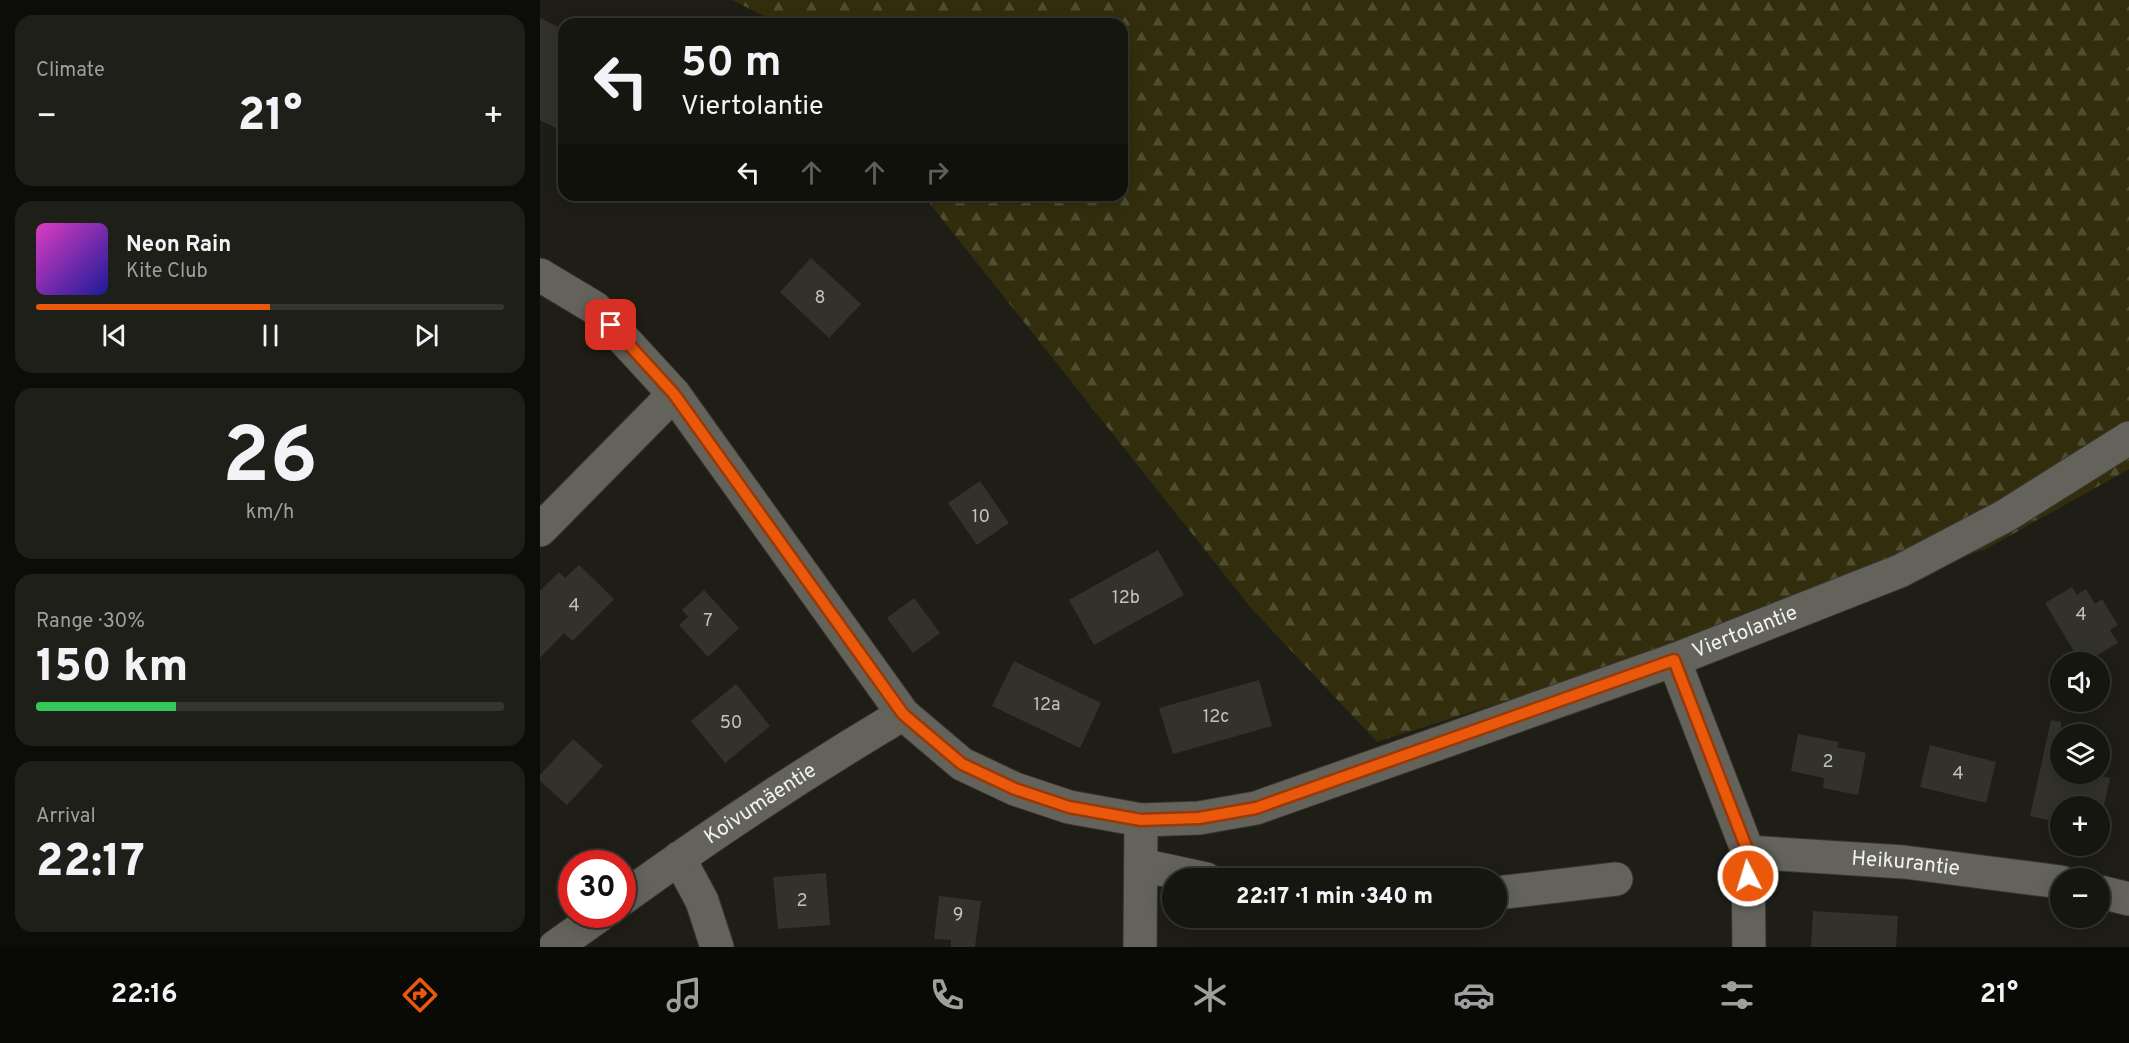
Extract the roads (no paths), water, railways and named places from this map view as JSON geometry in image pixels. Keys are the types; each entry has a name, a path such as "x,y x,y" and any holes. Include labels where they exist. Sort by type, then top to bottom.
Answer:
{"street":[{"name":"Viertolantie","path":"540,275 595,308 674,394 903,714 962,764 1015,789 1069,807 1141,820 1199,818 1256,808 1674,660 1900,571 2005,516 2129,438"},
{"path":"540,530 674,394"},
{"path":"1674,660 1748,852 1749,947"},
{"name":"Koivumäentie","path":"636,888 860,739 903,714"},
{"path":"1140,947 1141,820"},
{"name":"Heikurantie","path":"1748,852 1904,862 2050,881"},
{"path":"679,858 702,901 717,947"},
{"path":"1141,865 1162,870"},
{"path":"1507,892 1616,879"},
{"path":"2110,894 2129,899"},
{"path":"555,947 582,928"}]}
